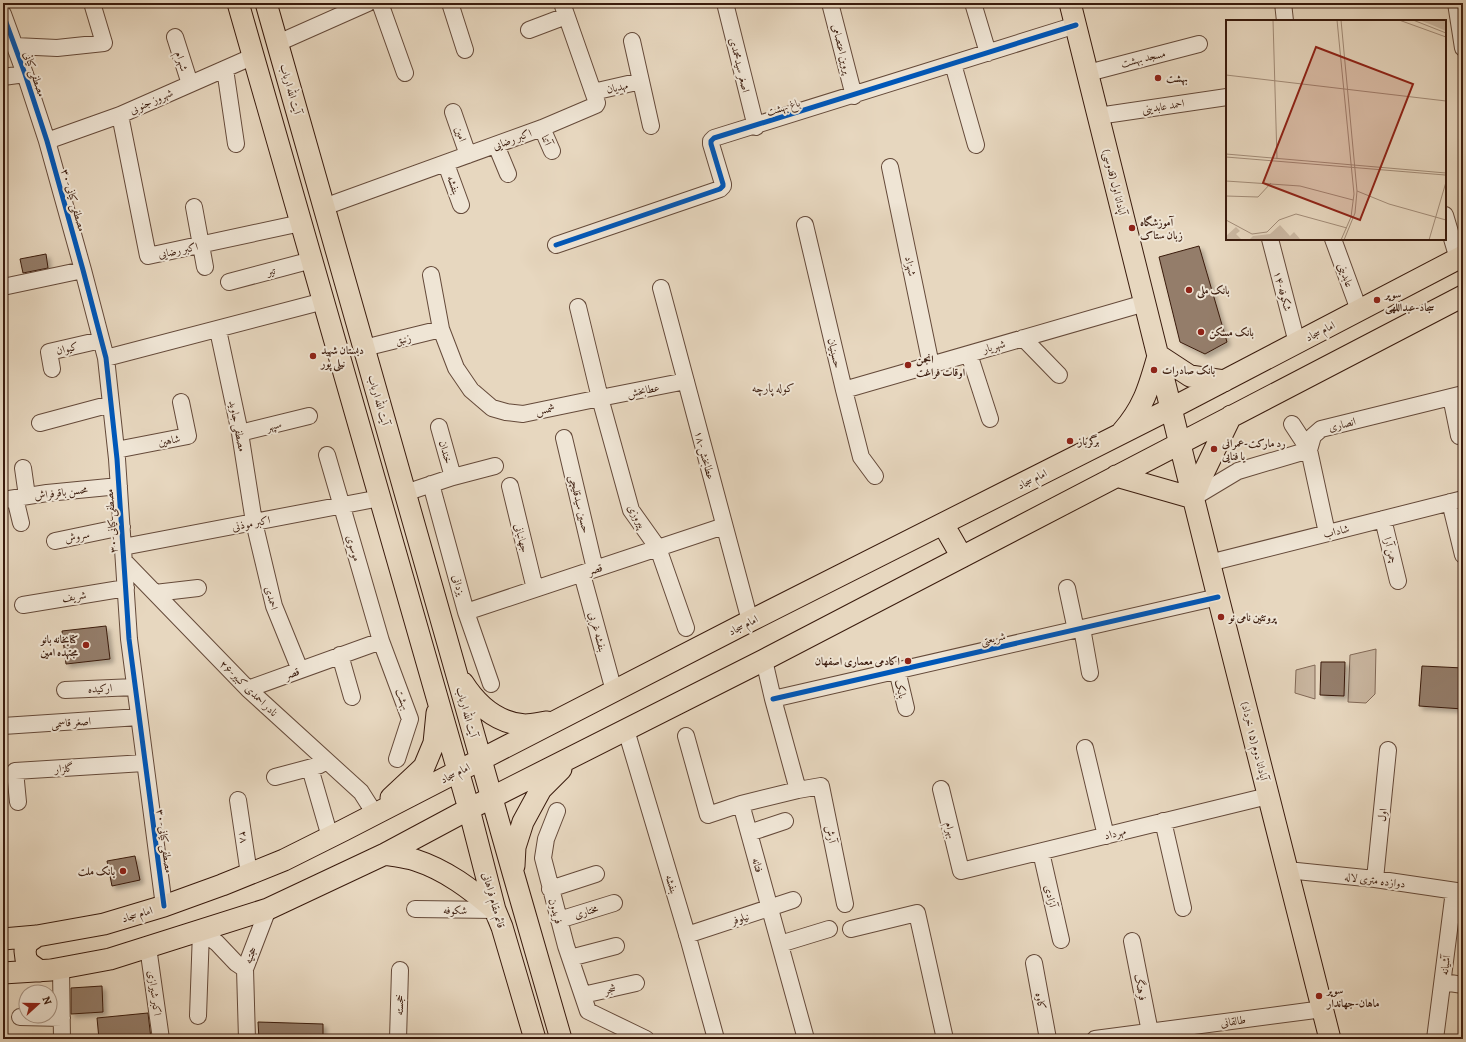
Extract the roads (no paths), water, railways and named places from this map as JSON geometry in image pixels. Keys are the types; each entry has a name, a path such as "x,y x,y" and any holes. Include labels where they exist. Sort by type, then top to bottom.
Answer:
{"main road":[{"path":"238,3 456,765"},
{"name":"آیت الله ارباب","path":"266,3 492,798"},
{"name":"آپادانا اول (قدوسی)","path":"1070,3 1180,443"},
{"name":"امام سجاد","path":"3,941 104,924 164,906 284,860 375,814 456,765 481,760 750,621 1172,408 1461,258"},
{"path":"3,972 40,971 110,959 268,909 384,854 469,809 764,660 1463,296"},
{"path":"1120,434 1132,420 1146,396 1158,355 1190,376 1224,381"},
{"path":"1116,476 1193,498 1202,476 1232,416"},
{"name":"آپادانا دوم (۱۵ خرداد)","path":"1180,443 1330,1039"},
{"path":"370,465 395,458"},
{"path":"943,524 962,557"},
{"path":"456,672 471,696 490,714 510,722 526,725 559,720"},
{"path":"375,814 424,767 434,743 437,712 434,687"},
{"path":"514,876 516,847 523,822 541,789 572,758"},
{"name":"قائم مقام فراهانی","path":"456,765 499,919 535,1039"},
{"path":"492,798 561,1039"},
{"path":"384,854 414,860 442,871 470,889 501,921 507,911 512,909 523,913 526,918"},
{"path":"37,936 27,943 24,951 26,959 40,971"},
{"path":"3,941 12,951 13,960 9,968 3,972"}],"street":[{"path":"15,46 57,48 104,43 92,3"},
{"path":"278,43 346,8 368,3"},
{"path":"380,3 406,73"},
{"path":"450,3 465,50"},
{"name":"اصغر سیدمحمدی","path":"725,3 756,126"},
{"name":"پروین اعتصامی","path":"830,3 854,96"},
{"path":"974,3 988,53"},
{"path":"1282,3 1285,20"},
{"path":"1456,3 1463,48"},
{"path":"529,30 564,10"},
{"name":"اکبر رضایی","path":"324,207 542,128 596,105 597,103 564,10"},
{"name":"مصطفی کیانی","path":"3,14 47,141"},
{"name":"باغ بهشت","path":"556,245 720,189 723,184 711,144 711,141 714,138 854,96 1076,25"},
{"name":"شهرام","path":"174,37 190,84"},
{"path":"632,41 651,126"},
{"name":"مسجد بهشت","path":"1088,73 1199,44"},
{"name":"شهروز جنوبی","path":"47,141 120,115 254,56"},
{"path":"953,64 976,145"},
{"path":"225,69 236,144"},
{"path":"3,77 25,74"},
{"name":"مهدیان","path":"593,92 641,81"},
{"name":"احمد عابدینی","path":"1098,116 1226,97"},
{"name":"امین","path":"453,112 468,155"},
{"name":"اکبر رضایی","path":"120,115 148,256 301,223"},
{"name":"آتنا","path":"542,128 552,151"},
{"name":"۳۰-مصطفی کیانی","path":"47,141 106,358 119,486 129,639 144,763 164,906"},
{"path":"496,144 508,174"},
{"name":"بنفشه","path":"446,164 461,205"},
{"name":"شهزاد","path":"890,167 931,365"},
{"path":"194,207 205,267"},
{"path":"1446,218 1461,258"},
{"name":"حسینیان","path":"805,225 861,457 875,476"},
{"name":"۱۴-شکوفه","path":"1270,240 1297,343"},
{"name":"عابدینی","path":"1334,240 1359,310"},
{"name":"تیر","path":"229,282 312,260"},
{"path":"3,287 83,270"},
{"name":"شمس","path":"431,275 441,329 456,368 471,390 492,408 506,412 523,414 600,398"},
{"name":"۱۸-عطابخش","path":"661,288 750,621"},
{"path":"106,358 218,330 324,301"},
{"name":"شهریار","path":"844,390 1145,303"},
{"path":"578,307 600,398"},
{"name":"زنبق","path":"364,348 441,329"},
{"name":"مصطفی جاوید","path":"218,330 240,433 254,522"},
{"path":"1023,338 1059,375"},
{"name":"کیوان","path":"52,369 49,352 101,340"},
{"path":"969,354 990,419"},
{"name":"عطابخش","path":"600,398 686,381"},
{"path":"1457,395 1459,436"},
{"name":"انصاری","path":"1309,450 1313,436 1321,429 1457,395"},
{"name":"پیروزی","path":"600,398 631,510 658,548 686,628"},
{"name":"شاهین","path":"116,450 188,436 181,402"},
{"path":"40,423 111,404"},
{"name":"سپهر","path":"240,433 309,416"},
{"path":"1292,424 1309,450 1327,533"},
{"name":"خندان","path":"439,427 453,477"},
{"name":"حسین سیدقلیچی","path":"564,438 589,571"},
{"path":"1193,498 1238,472 1309,450"},
{"name":"موسوی","path":"327,455 381,641"},
{"path":"405,493 453,477 495,466"},
{"path":"21,523 15,498 23,468"},
{"name":"یزدانی","path":"431,484 466,612 491,684"},
{"name":"محسن باقرفراش","path":"15,498 119,486"},
{"name":"جهانبانی","path":"510,486 535,589"},
{"name":"اکبر موذنی","path":"124,554 254,522 380,498"},
{"path":"1456,501 1463,555"},
{"name":"شاداب","path":"1209,563 1456,501"},
{"name":"چمن آرا","path":"1383,519 1398,581"},
{"name":"احمدی","path":"254,522 274,606 300,670"},
{"name":"قصر","path":"466,612 724,526"},
{"name":"سروش","path":"55,541 122,527"},
{"name":"۲۶-نادر احمدی کبیر","path":"124,554 155,593 248,689 361,792 375,814"},
{"name":"بنفشه غربی","path":"589,571 614,691"},
{"name":"شریف","path":"22,605 126,588"},
{"path":"155,593 198,588"},
{"path":"1067,588 1090,673"},
{"name":"شریعتی","path":"773,699 1218,597"},
{"name":"قصر","path":"248,689 381,641"},
{"name":"بهشت","path":"381,641 410,718 397,759"},
{"path":"340,656 352,696"},
{"path":"764,660 798,790"},
{"name":"بابک","path":"897,670 906,708"},
{"name":"ارکیده","path":"65,690 135,686"},
{"name":"اصغر قاسمی","path":"3,723 139,717"},
{"name":"بنفشه","path":"626,730 687,935 716,1039"},
{"path":"686,736 708,815 741,804"},
{"path":"1085,748 1106,836"},
{"name":"اول","path":"1375,879 1388,750"},
{"path":"275,777 329,762"},
{"name":"گلزار","path":"18,802 16,771 144,763"},
{"path":"310,768 330,837"},
{"name":"آرش","path":"741,804 821,786 846,904"},
{"name":"بهرام","path":"941,789 961,871"},
{"name":"مهرداد","path":"961,871 1268,796"},
{"name":"۲۸","path":"238,800 249,874"},
{"name":"فتانه","path":"741,804 806,1039"},
{"name":"فریدون","path":"557,811 546,839 543,858 550,889 570,958 588,1011 646,1039"},
{"path":"749,833 785,821"},
{"path":"1163,821 1183,908"},
{"name":"آزادی","path":"1041,852 1061,940"},
{"name":"دوازده متری لاله","path":"1287,870 1375,879 1459,891"},
{"path":"550,889 596,874"},
{"name":"آشیانه","path":"1435,1039 1443,982 1459,891"},
{"name":"نیلوفر","path":"687,935 793,900"},
{"name":"مختاری","path":"559,920 614,903"},
{"name":"حجتیه","path":"201,931 217,943 236,963 245,969 268,909"},
{"name":"شکوفه","path":"415,909 499,919"},
{"path":"851,929 917,913 945,1039"},
{"path":"780,944 829,929"},
{"path":"198,1016 201,931"},
{"name":"فرهنگ","path":"1132,942 1150,1032"},
{"path":"570,958 616,946"},
{"name":"اکبر شیرازی","path":"148,947 153,973 161,1039"},
{"name":"کاوه","path":"1034,963 1048,1039"},
{"path":"61,968 62,1039"},
{"path":"245,969 246,1039"},
{"name":"خجسته","path":"398,1039 400,970"},
{"path":"1443,982 1463,985"},
{"name":"شجر","path":"583,995 636,983"},
{"name":"طالقانی","path":"1095,1039 1150,1032 1186,1033 1323,1009"},
{"path":"58,1018 62,1018"}],"place":[{"name":"بهشت","path":"1158,78"},
{"name":"آموزشگاه زبان ستاک","path":"1132,228"},
{"name":"بانک ملی","path":"1189,290"},
{"name":"سوپر سجاد-عبداللهی","path":"1377,300"},
{"name":"بانک مسکن","path":"1201,332"},
{"name":"دبستان شهید نیلی پور","path":"313,356"},
{"name":"انجمن اوقات فراغت","path":"908,365"},
{"name":"بانک صادرات","path":"1154,370"},
{"name":"برگرباز","path":"1070,441"},
{"name":"رد مارکت-عمرانی یا فنایی","path":"1214,449"},
{"name":"پروتئین نامی نو","path":"1221,617"},
{"name":"کتابخانه بانو مجتهده امین","path":"86,645"},
{"name":"اکادمی معماری اصفهان","path":"908,661"},
{"name":"بانک ملت","path":"123,871"},
{"name":"سوپر ماهان-جهاندار","path":"1319,996"}],"district":[{"name":"کوله پارچه","path":"773,388"}]}
